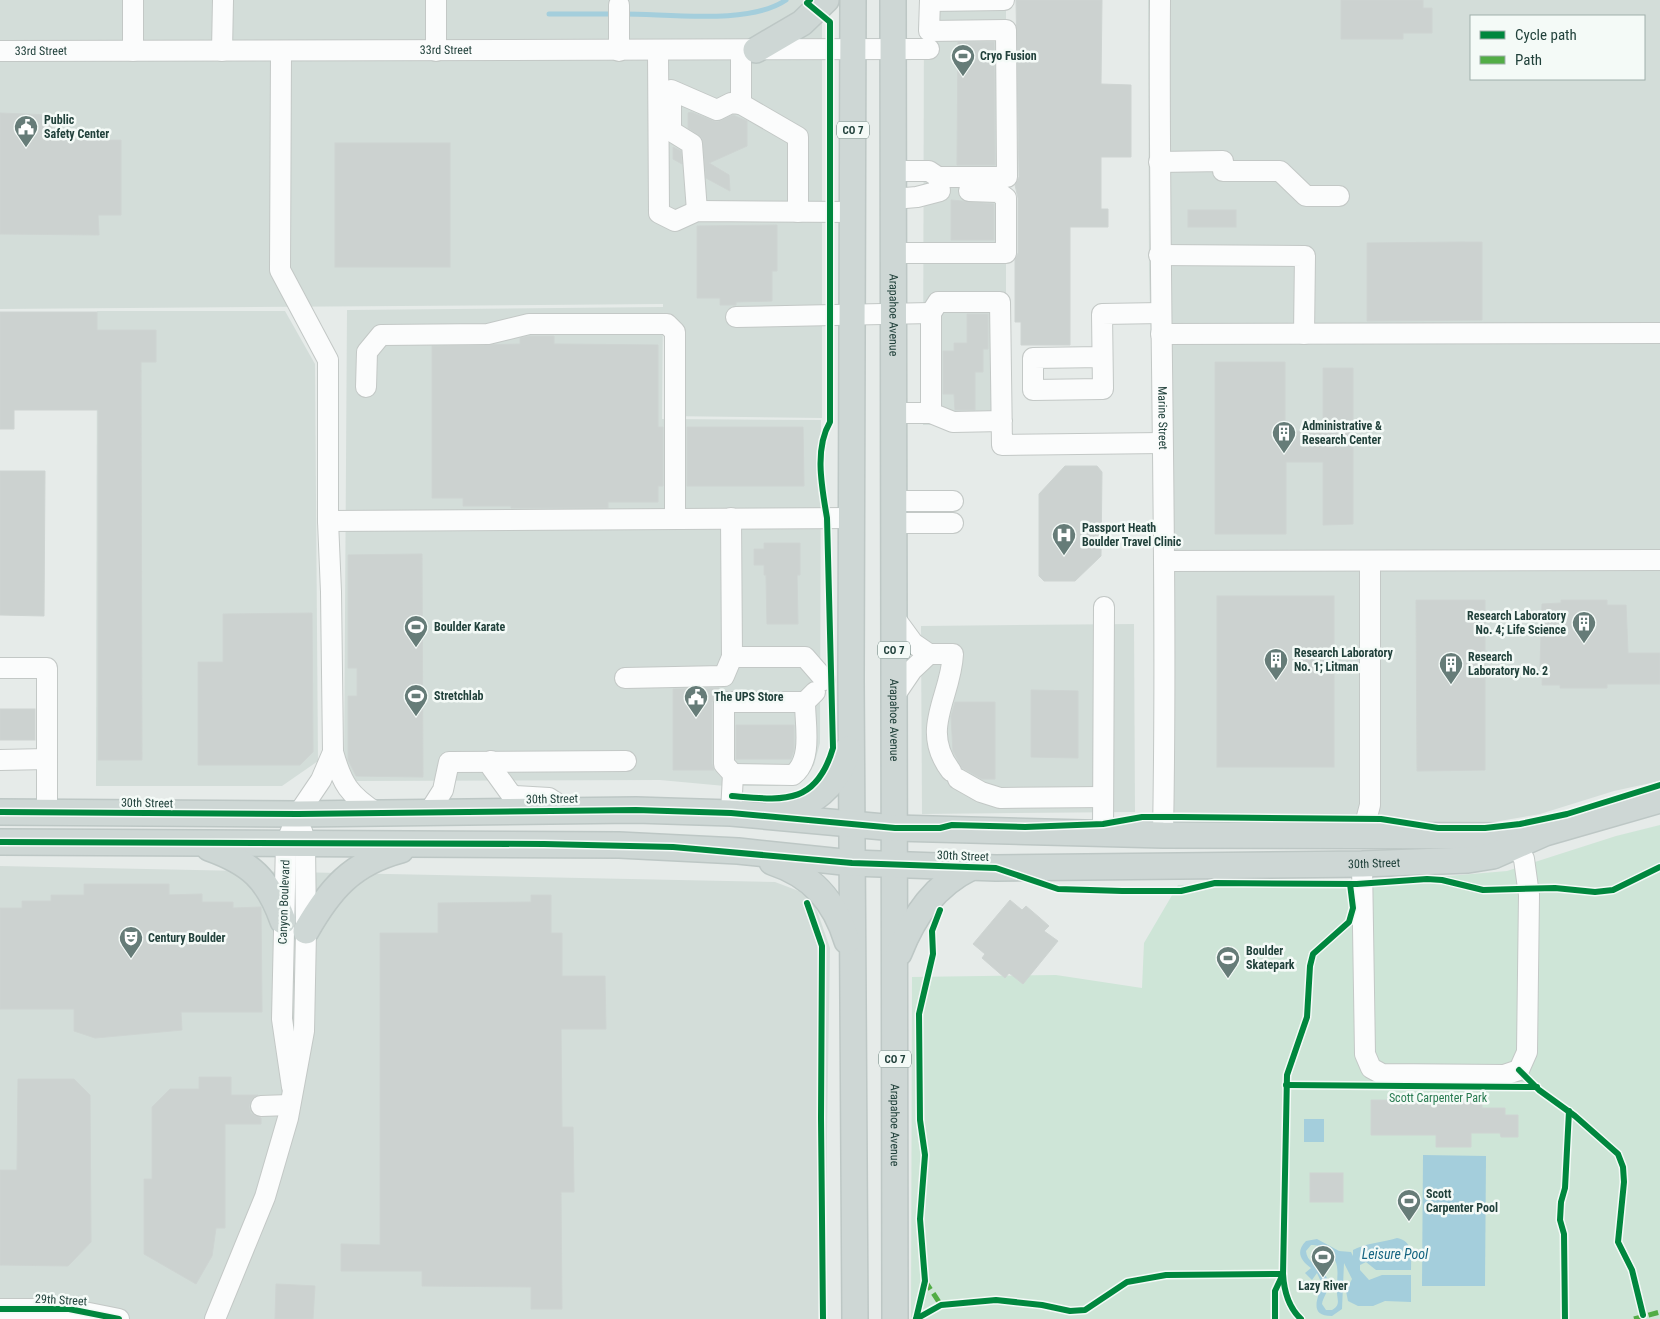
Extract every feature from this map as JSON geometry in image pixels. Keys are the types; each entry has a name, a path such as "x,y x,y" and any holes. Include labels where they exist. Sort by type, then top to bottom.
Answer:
{"main road":[{"path":"748,50 802,22 826,0"},
{"name":"CO 7","path":"854,0 851,680 855,1319"},
{"name":"Arapahoe Avenue","path":"893,0 895,1319"},
{"path":"758,816 794,809 823,794 838,774 852,734"},
{"name":"30th Street","path":"0,812 298,814 567,810 731,814 895,828 1163,835 1362,836 1513,841 1660,800"},
{"path":"1362,836 1362,864"},
{"name":"30th Street","path":"0,842 572,844 738,852 852,863 895,865 972,867 1232,867 1468,860 1493,856 1513,841"},
{"path":"197,843 244,863 260,876 276,901 284,921"},
{"path":"306,931 330,893 351,872 386,854 422,844"},
{"path":"738,852 794,871 826,896 840,922 852,967"},
{"path":"895,964 910,925 922,908 947,883 972,867"}],"street":[{"path":"133,0 133,51"},
{"path":"222,51 223,0"},
{"path":"436,0 436,51"},
{"path":"929,40 930,1 1004,0"},
{"name":"Marine Street","path":"1160,0 1159,162 1164,561 1163,835"},
{"path":"619,5 619,51"},
{"name":"33rd Street","path":"0,52 893,49 929,40 1006,30 1007,177 939,184"},
{"path":"664,50 659,213 674,221 697,211 853,212"},
{"path":"664,50 671,90 671,131 692,144 697,211"},
{"path":"741,104 748,50"},
{"path":"281,51 280,270 328,360 328,521 332,592 333,752 339,775 351,795 377,813"},
{"path":"671,90 717,110 731,103 741,104 798,138 798,212"},
{"path":"1159,162 1223,161 1223,171 1280,171 1306,196 1339,196"},
{"path":"893,171 929,170 939,184"},
{"path":"893,199 939,184 1002,193 1007,201 1006,253 893,253"},
{"path":"1160,256 1305,256 1304,334"},
{"path":"931,412 931,314 938,302 1000,302 1002,445 1162,443"},
{"path":"1102,357 1102,314 1161,313"},
{"path":"736,317 931,314"},
{"path":"366,387 366,352 382,335 488,334 529,324 667,324 675,332 675,519"},
{"path":"1161,334 1660,333"},
{"path":"894,413 931,412 953,422 1002,422"},
{"path":"893,512 953,501"},
{"path":"893,512 953,523"},
{"path":"731,518 732,657 724,676 724,764 733,774 731,814"},
{"path":"328,521 853,518"},
{"path":"1164,561 1660,560"},
{"path":"1362,836 1370,804 1370,561"},
{"path":"1103,833 1104,607"},
{"path":"894,618 913,643 929,654 953,654 950,682 936,718 938,751 954,775 993,796 1018,798 1103,797"},
{"path":"895,695 912,670 929,654"},
{"path":"732,657 805,657 826,680"},
{"path":"0,668 47,668 47,813"},
{"path":"625,678 724,676"},
{"path":"733,774 793,774 800,769 805,760 805,702 826,680 851,680"},
{"path":"724,702 805,702"},
{"name":"Canyon Boulevard","path":"291,1096 282,1019 284,921 298,814 321,780 333,752"},
{"path":"0,760 47,759"},
{"path":"491,761 492,768 510,793 515,796 548,798 567,810"},
{"path":"429,812 442,790 449,762 626,761"},
{"path":"1362,864 1365,1054 1370,1068 1382,1074 1504,1075 1519,1070 1527,1052 1528,895 1524,859 1513,841"},
{"name":"Canyon Boulevard","path":"215,1319 274,1170 304,1031 306,931 295,843"},
{"path":"260,1106 291,1096"},
{"name":"29th Street","path":"0,1309 69,1309 119,1319"}],"shaded area":[{"path":"0,0 822,0 822,418 666,416 663,310 662,419 821,420 820,743 814,765 804,778 777,786 725,786 660,780 356,781 344,769 347,310 663,307 663,304 0,309"},
{"path":"924,0 1006,0 1006,424 923,425"},
{"path":"1148,0 1660,0 1660,781 1614,791 1540,814 1488,823 1312,824 1156,818 1153,588 1154,445 1149,272"},
{"path":"97,311 285,311 315,364 318,761 282,786 96,786"},
{"path":"1134,624 1135,812 922,814 921,626"},
{"path":"0,866 775,882 812,896 830,948 824,1319 0,1319"}],"green space":[{"name":"Scott Carpenter Park","path":"1660,825 1660,1319 911,1319 912,977 1056,975 1142,988 1144,943 1178,885 1377,882 1507,871 1616,836"}],"water":[{"path":"1304,1119 1324,1119 1324,1142 1304,1142"},
{"path":"1423,1155 1486,1156 1485,1286 1422,1286"},
{"name":"Leisure Pool","path":"1397,1238 1406,1242 1409,1246 1411,1270 1376,1270 1366,1262 1360,1265 1360,1270 1369,1280 1382,1275 1411,1275 1411,1302 1385,1301 1373,1306 1358,1306 1348,1301 1346,1291 1352,1279 1344,1263 1342,1309 1332,1316 1319,1313 1316,1304 1322,1284 1317,1273 1312,1280 1305,1273 1311,1268 1304,1262 1300,1253 1306,1241 1317,1239 1339,1251 1351,1252 1353,1256 1353,1250 1357,1248","holes":["1311,1245 1326,1250 1331,1254 1336,1263 1338,1304 1332,1310 1326,1310 1322,1304 1328,1284 1325,1274 1307,1256 1306,1251"]}],"building":[{"path":"1016,0 1102,0 1101,84 1131,85 1131,157 1101,157 1101,209 1108,209 1108,227 1070,227 1070,345 1021,345 1021,322 1015,322 1018,198 1015,185 1019,177"},
{"path":"1341,0 1423,0 1423,8 1432,8 1432,33 1403,33 1403,39 1341,39"},
{"path":"958,42 994,42 995,165 957,165"},
{"path":"691,112 717,122 733,115 747,121 747,146 709,163 729,175 730,191 706,178 702,138 688,128 688,113"},
{"path":"0,113 52,115 52,140 121,140 121,215 98,215 99,235 0,234"},
{"path":"335,143 450,143 450,267 335,267"},
{"path":"673,147 681,151 682,164 673,159"},
{"path":"951,200 994,204 994,240 951,240"},
{"path":"1188,210 1236,210 1236,227 1188,227"},
{"path":"777,225 777,271 772,271 772,301 736,302 736,305 720,305 720,298 697,298 697,226"},
{"path":"1482,242 1482,320 1367,321 1367,243"},
{"path":"0,312 97,312 97,330 156,330 156,362 141,362 142,760 98,760 98,410 14,410 14,429 0,429"},
{"path":"967,314 988,314 988,349 983,349 983,372 975,372 975,410 955,410 954,394 943,394 943,351 954,351 954,343 967,343"},
{"path":"554,336 554,344 658,345 658,427 663,427 663,486 658,486 658,502 608,502 608,508 511,508 511,506 463,506 463,498 432,498 432,346 520,344 520,338"},
{"name":"Administrative & Research Center","path":"1215,362 1285,362 1285,431 1323,431 1323,368 1353,368 1353,524 1323,525 1323,462 1286,462 1286,534 1215,534"},
{"path":"687,427 803,427 804,486 687,486"},
{"path":"1065,466 1097,466 1102,472 1101,556 1075,581 1044,581 1039,576 1039,494"},
{"path":"0,471 45,471 44,616 0,615"},
{"path":"764,543 800,543 800,575 797,575 798,624 767,624 764,565 754,565 754,549 764,549"},
{"path":"422,554 423,777 356,776 348,760 348,696 357,696 357,668 348,668 348,555"},
{"name":"Research Laboratory No. 1; Litman","path":"1217,596 1334,596 1334,767 1217,767"},
{"name":"Research Laboratory No. 2","path":"1416,600 1485,600 1485,770 1417,771"},
{"name":"Research Laboratory No. 4; Life Science","path":"1561,600 1607,600 1607,605 1626,605 1628,653 1660,653 1660,684 1607,684 1607,688 1560,688 1560,685 1542,685 1542,667 1540,667 1542,604 1561,603"},
{"path":"312,613 313,752 300,765 198,765 198,662 223,662 223,614"},
{"path":"719,688 712,702 712,764 714,770 673,770 673,689"},
{"path":"1031,690 1078,691 1078,758 1031,757"},
{"path":"955,702 995,702 995,779 982,779 962,768 953,751 951,716"},
{"path":"0,709 35,709 35,740 0,740"},
{"path":"736,725 794,725 794,749 791,759 736,759"},
{"name":"Century Boulder","path":"84,884 169,884 169,895 202,894 202,902 233,902 233,908 261,907 262,1012 181,1012 182,1030 95,1038 74,1031 74,1009 0,1009 0,908 22,908 22,901 51,901 51,895 84,895"},
{"path":"531,895 551,895 551,933 562,933 562,976 605,976 606,1029 561,1029 562,1127 573,1127 574,1192 561,1192 562,1309 531,1309 531,1287 422,1286 422,1271 341,1271 341,1244 380,1245 380,933 438,933 438,903 531,902"},
{"path":"1010,900 1022,910 1026,906 1049,926 1044,931 1058,941 1023,984 1009,973 1005,978 982,958 985,954 973,944"},
{"path":"199,1077 231,1077 231,1095 258,1095 251,1100 249,1107 251,1113 261,1118 261,1124 225,1124 225,1228 216,1228 212,1256 196,1284 144,1254 144,1179 152,1179 152,1107 170,1089 199,1089"},
{"path":"18,1079 74,1079 90,1095 91,1242 68,1266 0,1265 0,1170 17,1170"},
{"path":"1371,1100 1482,1100 1482,1108 1505,1108 1505,1115 1518,1115 1518,1137 1501,1137 1500,1133 1471,1133 1471,1147 1436,1147 1436,1135 1371,1135"},
{"path":"1310,1173 1343,1173 1343,1202 1310,1202"},
{"path":"276,1284 315,1286 313,1319 275,1319"}],"waterway":[{"path":"624,14 731,15 752,13 771,8 786,0"},
{"path":"549,14 616,14"}],"marked path":[{"path":"925,1281 941,1305"},
{"path":"1634,1319 1660,1312"}],"cycle path":[{"path":"732,796 782,798 807,790 817,781 826,767 833,748 827,518 821,469 822,444 830,422 830,22 807,3 810,0"},
{"path":"0,812 298,814 636,810 731,813 895,828 940,828 952,825 1025,827 1103,824 1142,817 1381,819 1438,828 1485,828 1520,824 1567,814 1660,785"},
{"path":"0,842 544,844 673,847 852,863 996,868 1058,889 1122,891 1181,891 1215,883 1357,884 1427,879 1442,880 1483,890 1555,888 1595,892 1613,890 1660,867"},
{"path":"1275,1319 1275,1291 1283,1274 1287,1075 1307,1017 1310,966 1313,954 1349,922 1353,908 1350,884"},
{"path":"807,903 822,946 823,1319"},
{"path":"916,1319 925,1281 920,1219 925,1155 920,1120 919,1014 933,954 932,931 940,910"},
{"path":"1519,1070 1539,1090 1575,1116 1618,1154 1623,1167 1624,1182 1618,1242 1632,1270 1643,1315"},
{"path":"1286,1085 1537,1087"},
{"path":"1565,1319 1564,1234 1560,1220 1561,1202 1565,1188 1569,1111"},
{"path":"916,1319 941,1305 996,1300 1042,1305 1070,1311 1085,1310 1127,1282 1166,1275 1283,1274 1284,1287 1288,1298 1293,1309 1301,1319"},
{"path":"0,1309 69,1309 119,1319"}],"place":[{"name":"Cryo Fusion","path":"963,77"},
{"name":"Public Safety Center","path":"26,148"},
{"name":"Administrative & Research Center","path":"1284,454"},
{"name":"Passport Heath Boulder Travel Clinic","path":"1064,556"},
{"name":"Research Laboratory No. 4; Life Science","path":"1584,644"},
{"name":"Boulder Karate","path":"416,648"},
{"name":"Research Laboratory No. 1; Litman","path":"1276,681"},
{"name":"Research Laboratory No. 2","path":"1451,685"},
{"name":"Stretchlab","path":"416,717"},
{"name":"The UPS Store","path":"696,718"},
{"name":"Century Boulder","path":"131,959"},
{"name":"Boulder Skatepark","path":"1228,979"},
{"name":"Scott Carpenter Pool","path":"1409,1222"},
{"name":"Lazy River","path":"1323,1278"}]}
